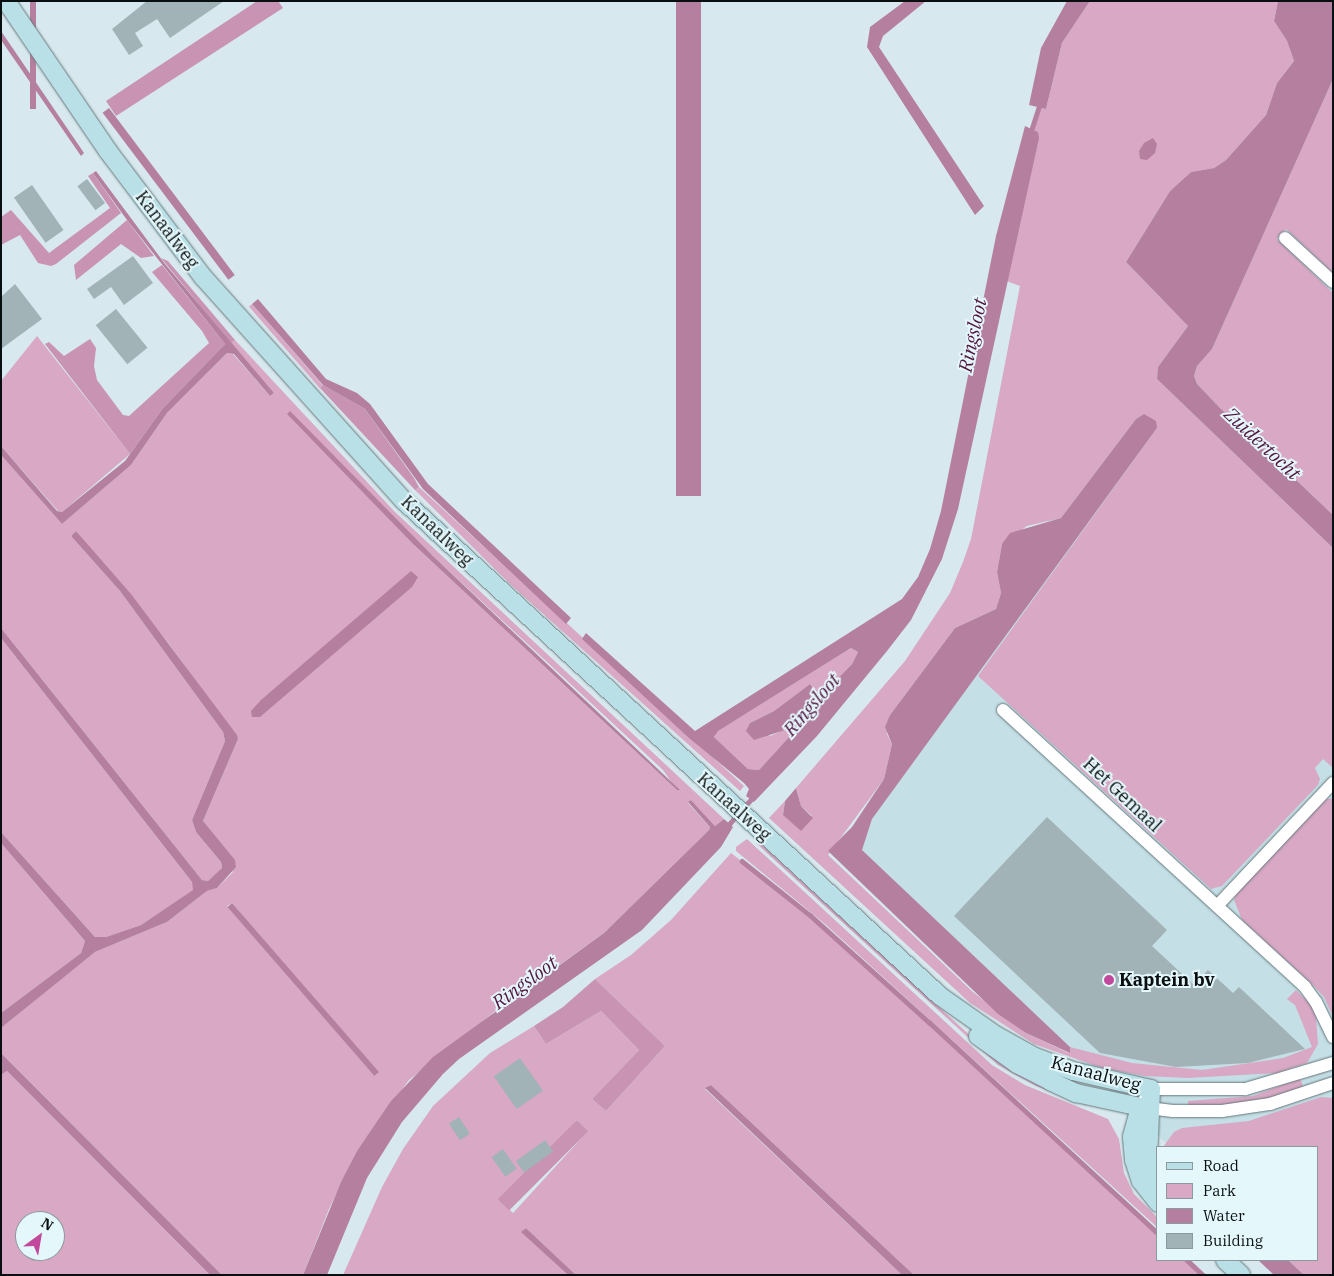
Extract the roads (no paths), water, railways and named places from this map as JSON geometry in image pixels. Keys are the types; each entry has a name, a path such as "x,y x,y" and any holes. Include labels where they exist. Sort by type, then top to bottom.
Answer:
{"street":[{"name":"Kanaalweg","path":"6,1 144,201 242,325 403,500 748,821 940,996 970,1030 1023,1068 1076,1093 1146,1108"},
{"path":"1285,238 1333,282"},
{"name":"Het Gemaal","path":"1003,710 1311,994 1333,1036"},
{"path":"1217,906 1333,783"},
{"name":"Kanaalweg","path":"940,996 997,1036 1035,1057 1073,1071 1150,1089 1146,1108 1132,1137 1134,1160 1141,1181 1156,1200"},
{"path":"1150,1089 1245,1088 1333,1063"},
{"path":"1146,1108 1193,1112 1237,1109 1270,1104 1333,1083"},
{"name":"Kanaalweg","path":"1146,1108 1148,1160 1156,1184"},
{"path":"1226,1261 1241,1275"}],"water":[{"path":"30,1 36,1 36,109 30,109"},
{"path":"676,1 701,1 701,496 676,496"},
{"path":"905,1 926,1 883,36 879,47 984,206 975,215 867,47 870,27"},
{"path":"1067,1 1090,1 1062,43 1046,109 1029,105 1041,48"},
{"path":"1278,1 1333,1 1333,79 1212,349 1197,366 1194,376 1197,384 1220,408 1333,515 1333,548 1157,379 1158,367 1188,326 1126,262 1170,191 1191,172 1214,168 1226,160 1266,115 1277,83 1294,61 1287,41 1274,21"},
{"path":"1,31 84,153 81,156 1,40"},
{"path":"109,108 235,275 228,280 103,113"},
{"path":"1025,126 1038,132 1039,138 958,509 942,559 911,620 817,736 754,802 746,796 749,789 744,783 689,738 582,639 586,633 695,731 902,599 918,577 930,549 941,511 996,236","holes":["851,648 858,652 852,664 806,711 815,690 810,684 774,711 750,723 746,731 754,740 788,729 793,733 759,770 748,769 714,737 718,731"]},
{"path":"1153,138 1157,144 1155,153 1147,160 1140,159 1139,151 1144,143"},
{"path":"96,171 165,264 274,393 270,396 234,354 227,353 167,413 131,465 62,524 1,455 1,446 57,511 62,512 125,461 163,408 225,344 127,220 93,173"},
{"path":"258,299 326,379 357,393 370,404 428,484 571,618 566,624 423,489 365,409 323,385 252,304"},
{"path":"290,411 433,556 680,790 677,790 413,544 287,414"},
{"path":"1144,414 1156,421 1157,428 872,819 862,850 1070,1047 1070,1053 1026,1033 998,1014 828,851 852,827 884,779 892,744 885,727 890,715 955,628 996,609 1001,593 997,572 1002,544 1010,533 1061,518 1136,419"},
{"path":"76,531 131,594 237,735 238,739 203,821 235,860 236,867 217,888 207,891 167,922 95,952 1,1028 1,1013 81,953 85,941 1,843 1,832 95,937 106,937 141,925 193,890 192,882 1,638 1,628 202,880 208,881 222,868 221,862 196,832 192,820 225,741 223,732 120,591 71,536"},
{"path":"411,571 418,577 412,587 260,717 252,717 251,711 261,700"},
{"path":"796,788 801,806 813,818 801,831 783,815 785,801"},
{"path":"691,800 715,826 724,819 733,827 721,847 642,930 459,1059 443,1074 402,1122 367,1178 327,1275 303,1275 341,1182 357,1151 391,1101 433,1057 604,933 709,830 710,827 688,802"},
{"path":"232,903 379,1072 374,1076 227,907"},
{"path":"1,1053 222,1275 210,1275 7,1071 1,1075"},
{"path":"711,1085 914,1275 902,1275 705,1088"},
{"path":"526,1228 576,1275 568,1275 521,1232"},
{"path":"1259,1261 1289,1261 1304,1275 1274,1275"}],"waterway":[{"name":"Ringsloot","path":"1030,134 1040,103"},
{"name":"Ringsloot","path":"742,809 754,796"},
{"name":"Ringsloot","path":"726,828 737,815"},
{"path":"742,861 810,915 1156,1231"},
{"path":"1188,1261 1203,1275"}],"place":[{"name":"Kaptein bv","path":"1109,980"}],"water label":[{"name":"Zuidertocht","path":"1262,444"}]}
